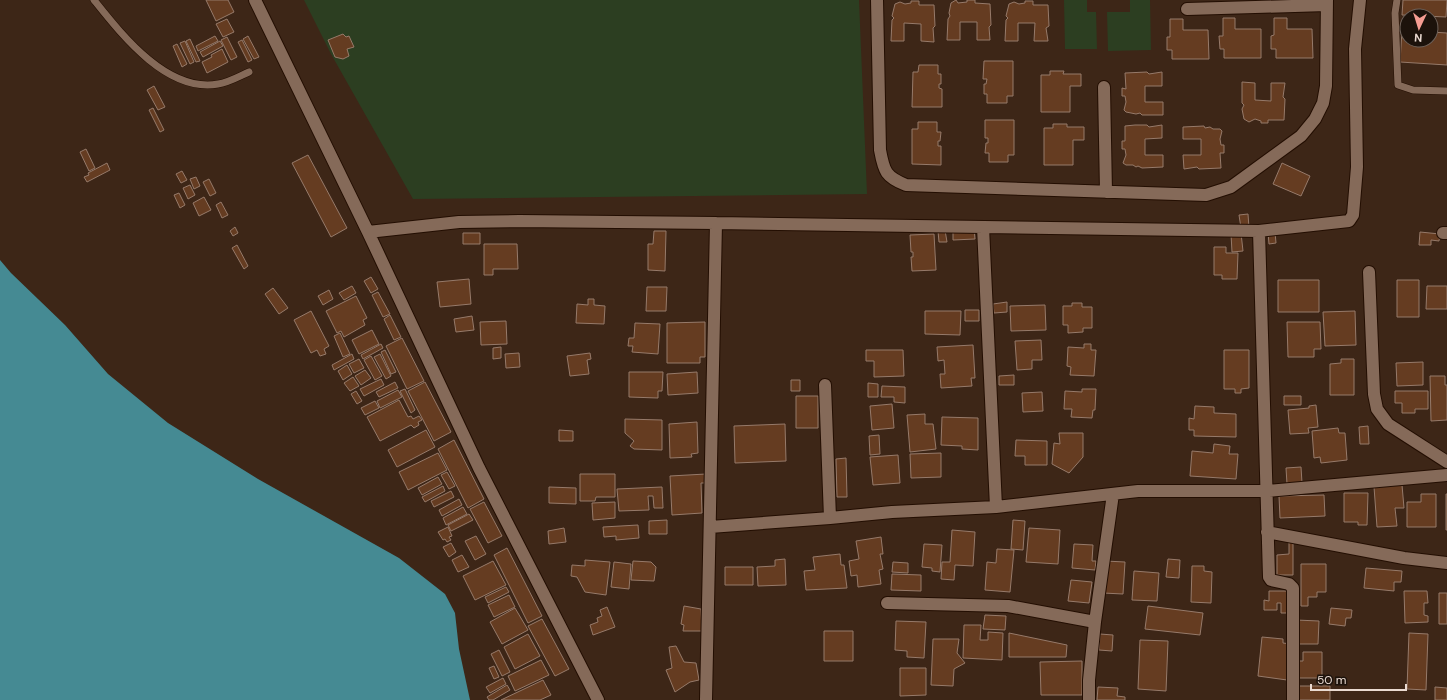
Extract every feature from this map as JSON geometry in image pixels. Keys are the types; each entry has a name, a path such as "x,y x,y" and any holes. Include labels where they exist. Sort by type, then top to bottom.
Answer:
{"street":[{"path":"255,0 368,232 479,468 598,700"},
{"path":"877,0 880,150 883,165 887,174 906,185 1206,195 1231,187 1301,136 1315,120 1323,103 1326,86 1327,2 1187,9"},
{"path":"368,232 459,222 716,222 1259,231 1349,221 1353,215 1358,167 1355,49 1360,0"},
{"path":"1104,87 1106,192"},
{"path":"706,700 716,222"},
{"path":"983,227 996,507"},
{"path":"1259,231 1269,576 1271,580 1289,584 1293,588 1293,700"},
{"path":"1369,272 1374,394 1377,409 1388,424 1447,462"},
{"path":"825,385 830,518"},
{"path":"710,527 892,512 996,507 1138,491 1267,492 1447,475"},
{"path":"1089,700 1089,680 1095,622 1113,494"},
{"path":"1267,532 1404,558 1447,563"},
{"path":"887,604 1008,606 1095,622"}],"lane":[{"path":"94,0 146,58 168,74 184,82 218,84 249,72"},
{"path":"1397,0 1398,85 1413,90 1447,91"}],"green space":[{"path":"304,0 859,0 867,194 413,199 331,54"},
{"path":"1064,0 1087,0 1087,12 1096,12 1097,49 1065,49"},
{"path":"1130,0 1150,0 1151,50 1108,51 1107,12 1130,12"}],"water":[{"path":"0,260 11,273 65,325 108,374 168,423 258,479 399,558 445,594 455,613 459,649 470,700 0,700"}],"building":[{"path":"206,0 228,0 234,12 216,21"},
{"path":"956,0 958,3 967,2 967,0 975,0 975,3 990,4 990,40 977,40 977,22 960,22 960,40 947,40 948,19 950,16 949,13 951,3"},
{"path":"1403,0 1447,0 1446,17 1439,17 1439,8 1402,8"},
{"path":"911,1 919,1 919,5 934,5 934,42 921,41 921,24 904,23 904,41 891,41 892,20 894,18 892,16 895,4 900,2 905,4 911,3"},
{"path":"1025,1 1033,1 1033,5 1048,5 1049,26 1046,28 1048,41 1034,41 1035,23 1018,23 1018,41 1005,41 1006,20 1008,18 1006,16 1009,4 1014,2 1019,4 1025,3"},
{"path":"1223,18 1235,18 1235,29 1261,29 1261,58 1224,58 1224,49 1220,49 1219,36 1223,36"},
{"path":"1274,18 1287,18 1287,29 1312,29 1313,58 1276,58 1276,49 1271,49 1271,36 1274,35"},
{"path":"227,19 234,32 223,37 216,24"},
{"path":"1170,19 1183,19 1183,30 1208,30 1209,59 1172,59 1172,50 1167,50 1167,37 1170,37"},
{"path":"1439,32 1447,33 1447,65 1400,62 1401,48 1439,48"},
{"path":"343,34 346,37 349,36 354,47 347,49 349,56 343,59 335,57 328,40"},
{"path":"215,36 218,41 198,51 196,46"},
{"path":"248,36 259,57 254,59 243,39"},
{"path":"227,37 237,57 231,60 221,40"},
{"path":"190,39 200,61 196,62 186,41"},
{"path":"242,40 252,60 248,62 238,42"},
{"path":"185,41 194,62 190,64 180,43"},
{"path":"220,41 223,46 203,57 200,52"},
{"path":"177,44 187,64 182,67 173,46"},
{"path":"222,49 228,62 207,73 202,62 212,57 211,55"},
{"path":"984,61 1013,61 1013,96 1007,96 1007,103 987,103 987,94 984,94 984,84 986,84 987,79 983,79"},
{"path":"919,65 938,65 938,74 941,74 941,84 939,84 939,88 942,89 942,107 912,107 913,72 918,72"},
{"path":"1050,71 1064,71 1063,74 1081,74 1081,86 1070,86 1070,112 1041,112 1041,75 1050,75"},
{"path":"1147,72 1149,74 1162,72 1162,86 1145,86 1145,102 1163,102 1163,115 1142,115 1140,113 1136,114 1126,112 1124,110 1126,102 1125,96 1122,96 1122,88 1126,89 1125,73"},
{"path":"1242,82 1255,83 1255,100 1271,101 1271,83 1285,83 1283,97 1285,99 1284,120 1268,120 1268,123 1261,123 1261,121 1255,119 1249,122 1244,119 1242,109 1244,105 1242,103"},
{"path":"154,86 165,107 158,110 147,90"},
{"path":"153,108 164,130 160,132 149,110"},
{"path":"985,120 1014,120 1014,155 1008,155 1008,162 989,162 989,153 985,153 988,138 985,138"},
{"path":"918,122 937,122 937,132 941,132 938,146 941,146 941,165 912,164 912,129 918,129"},
{"path":"1053,124 1067,124 1067,127 1084,127 1084,140 1073,140 1073,165 1044,165 1044,128 1053,128"},
{"path":"1147,125 1149,127 1162,125 1162,138 1145,139 1145,155 1163,155 1163,167 1142,168 1123,163 1126,155 1125,149 1122,149 1122,141 1125,141 1125,126"},
{"path":"1204,126 1205,128 1210,127 1213,129 1220,129 1222,131 1220,139 1221,145 1224,145 1224,153 1220,153 1221,168 1199,169 1197,167 1184,169 1183,155 1201,155 1201,139 1183,139 1183,127"},
{"path":"86,149 95,168 89,171 80,152"},
{"path":"308,155 347,228 331,237 292,163"},
{"path":"107,163 110,170 87,182 84,177 89,175 88,173"},
{"path":"1282,163 1310,176 1301,196 1273,184"},
{"path":"182,171 187,180 181,183 176,174"},
{"path":"196,177 200,186 194,189 190,179"},
{"path":"209,179 216,193 210,196 203,182"},
{"path":"190,185 195,195 188,199 183,188"},
{"path":"179,193 185,205 180,208 174,195"},
{"path":"204,197 211,210 199,216 193,203"},
{"path":"221,202 228,215 222,218 216,205"},
{"path":"1248,214 1249,228 1241,228 1239,215"},
{"path":"235,227 238,233 233,236 230,231"},
{"path":"974,228 975,239 953,240 953,229"},
{"path":"945,230 947,242 939,242 938,231"},
{"path":"654,231 666,231 665,271 648,270 648,244 653,244"},
{"path":"1268,232 1275,232 1276,243 1269,244"},
{"path":"1420,232 1440,234 1439,241 1431,240 1431,245 1419,245"},
{"path":"463,233 480,233 480,244 463,244"},
{"path":"1241,233 1243,251 1232,252 1231,234"},
{"path":"934,234 936,270 912,271 911,257 913,257 913,252 911,252 910,235"},
{"path":"484,244 517,244 518,269 493,269 493,275 484,275"},
{"path":"237,245 248,266 244,269 232,248"},
{"path":"1214,247 1226,247 1226,253 1238,253 1237,279 1222,279 1222,275 1214,275"},
{"path":"371,277 378,289 371,293 364,281"},
{"path":"469,279 471,304 440,307 437,282"},
{"path":"1278,280 1319,280 1319,312 1278,312"},
{"path":"1397,280 1419,280 1419,317 1397,317"},
{"path":"352,286 356,293 344,300 339,293"},
{"path":"1427,286 1447,286 1447,309 1426,309"},
{"path":"647,287 667,287 666,311 646,311"},
{"path":"273,288 288,308 279,314 265,294"},
{"path":"329,290 333,299 323,305 318,296"},
{"path":"378,292 390,314 383,317 372,295"},
{"path":"356,296 367,318 363,320 365,325 344,337 341,331 337,333 326,311"},
{"path":"588,299 594,299 594,305 605,306 604,324 576,323 577,304 588,305"},
{"path":"1007,302 1007,312 994,313 993,304"},
{"path":"1072,303 1082,303 1082,307 1092,307 1092,328 1083,328 1083,332 1068,333 1068,325 1063,325 1063,306 1072,306"},
{"path":"1045,305 1046,330 1011,331 1010,306"},
{"path":"965,310 979,310 979,321 965,321"},
{"path":"311,311 329,346 324,349 326,354 320,356 317,350 311,353 294,320"},
{"path":"925,311 961,311 960,335 925,334"},
{"path":"1355,311 1356,345 1325,346 1323,312"},
{"path":"390,315 401,337 394,340 384,319"},
{"path":"472,316 474,330 456,332 454,319"},
{"path":"506,321 507,344 481,345 480,322"},
{"path":"705,322 705,357 700,357 700,363 667,363 667,323"},
{"path":"1287,322 1320,322 1321,349 1314,349 1314,357 1288,357"},
{"path":"635,323 660,324 658,354 632,352 633,346 628,346 629,338 634,338"},
{"path":"372,330 379,344 359,354 352,340"},
{"path":"340,333 350,354 343,357 334,336"},
{"path":"402,338 424,381 407,389 386,346"},
{"path":"1041,340 1042,360 1032,360 1032,369 1017,370 1015,341"},
{"path":"381,344 383,348 363,359 361,355"},
{"path":"1084,344 1091,344 1091,350 1096,350 1094,376 1070,375 1071,367 1067,366 1068,347 1084,348"},
{"path":"973,345 975,378 971,378 972,386 941,388 940,374 945,374 944,360 938,361 937,347"},
{"path":"501,347 501,358 493,359 493,348"},
{"path":"385,350 396,372 391,374 381,352"},
{"path":"866,350 903,350 904,376 874,377 874,361 866,361"},
{"path":"1224,350 1249,350 1249,388 1241,389 1241,393 1235,393 1235,389 1224,389"},
{"path":"519,353 520,367 506,368 505,354"},
{"path":"590,353 591,359 587,360 589,374 570,376 567,356"},
{"path":"352,354 354,359 334,370 332,365"},
{"path":"380,354 391,376 386,379 374,357"},
{"path":"371,356 382,376 375,380 364,360"},
{"path":"359,359 364,368 354,373 349,364"},
{"path":"1341,359 1354,359 1354,395 1330,395 1330,364 1341,363"},
{"path":"1423,362 1423,385 1397,386 1396,363"},
{"path":"347,365 352,374 343,380 338,371"},
{"path":"365,370 371,378 361,385 355,376"},
{"path":"629,372 663,372 662,391 658,391 658,398 629,397"},
{"path":"697,372 698,393 668,395 667,374"},
{"path":"1014,375 1014,385 999,385 999,376"},
{"path":"1430,376 1445,376 1445,385 1447,385 1447,420 1431,421"},
{"path":"353,377 359,386 350,391 344,383"},
{"path":"381,379 384,385 364,396 360,389"},
{"path":"791,380 800,380 800,391 791,391"},
{"path":"395,382 398,388 379,397 376,392"},
{"path":"425,382 451,432 434,441 408,391"},
{"path":"868,383 878,384 878,397 868,397"},
{"path":"882,386 905,387 905,403 894,402 894,397 881,397"},
{"path":"405,389 415,410 411,413 400,391"},
{"path":"1082,389 1096,389 1095,410 1093,410 1092,418 1071,417 1072,409 1064,409 1065,391 1082,392"},
{"path":"398,390 402,397 380,408 377,401"},
{"path":"356,391 362,401 357,404 351,394"},
{"path":"1395,391 1428,391 1428,409 1415,409 1415,413 1402,413 1402,403 1395,403"},
{"path":"1042,392 1043,411 1023,412 1022,393"},
{"path":"796,396 818,396 818,428 796,428"},
{"path":"1284,396 1301,396 1301,405 1284,405"},
{"path":"399,400 408,417 411,416 413,419 419,416 422,420 418,422 419,425 414,428 411,425 380,441 367,417"},
{"path":"375,401 379,408 365,415 361,408"},
{"path":"892,404 894,428 872,430 870,406"},
{"path":"1316,405 1318,427 1308,428 1309,433 1290,434 1288,410 1309,408 1309,406"},
{"path":"1195,406 1214,407 1214,413 1236,414 1236,437 1194,436 1194,430 1189,430 1189,418 1194,419"},
{"path":"925,414 925,424 933,424 936,449 910,452 907,415"},
{"path":"942,417 978,418 978,450 962,449 962,446 941,445"},
{"path":"625,419 662,420 662,450 634,449 630,446 634,441 625,433"},
{"path":"697,422 698,453 691,454 692,457 670,458 669,424"},
{"path":"785,424 786,461 735,463 734,426"},
{"path":"1368,426 1369,444 1360,444 1359,427"},
{"path":"1338,428 1339,433 1345,433 1347,460 1321,463 1320,457 1314,458 1312,431"},
{"path":"426,430 435,447 397,467 388,450"},
{"path":"559,430 573,431 573,441 559,441"},
{"path":"1059,433 1083,433 1083,457 1069,473 1052,464 1054,443 1060,444"},
{"path":"879,435 880,454 870,455 869,436"},
{"path":"454,440 484,499 468,508 438,449"},
{"path":"1016,440 1047,441 1047,465 1025,465 1025,456 1015,456"},
{"path":"1214,444 1230,446 1229,454 1238,454 1236,479 1190,476 1192,451 1213,453"},
{"path":"438,453 447,470 408,490 399,472"},
{"path":"941,453 941,477 911,478 910,454"},
{"path":"898,455 900,483 873,485 870,457"},
{"path":"846,458 847,497 837,497 836,459"},
{"path":"1301,467 1302,483 1287,484 1286,468"},
{"path":"447,472 455,486 449,489 441,475"},
{"path":"580,474 615,474 615,497 596,497 595,501 580,501"},
{"path":"706,474 707,483 701,483 702,513 672,515 670,476"},
{"path":"438,477 442,484 422,495 418,488"},
{"path":"1402,485 1404,508 1395,508 1397,526 1377,527 1374,487"},
{"path":"443,486 445,491 425,502 422,497"},
{"path":"549,487 576,488 576,504 549,503"},
{"path":"662,487 663,508 654,508 653,496 648,496 649,510 619,511 617,489"},
{"path":"451,491 454,497 434,507 431,501"},
{"path":"1344,493 1368,493 1367,525 1358,525 1358,522 1344,522"},
{"path":"1421,494 1436,494 1436,527 1407,527 1407,502 1421,502"},
{"path":"1447,494 1447,530 1446,530"},
{"path":"1324,495 1325,516 1280,518 1279,496"},
{"path":"459,499 462,505 442,516 439,510"},
{"path":"484,502 502,536 488,543 470,509"},
{"path":"615,502 615,518 593,520 592,503"},
{"path":"463,507 467,514 446,525 443,518"},
{"path":"469,514 473,520 451,531 448,525"},
{"path":"667,520 667,534 649,534 649,521"},
{"path":"1013,520 1025,521 1023,550 1011,549"},
{"path":"638,525 639,538 616,540 616,536 604,537 603,527"},
{"path":"448,527 452,536 449,537 451,540 447,542 445,539 443,540 438,532"},
{"path":"564,528 566,542 549,544 548,531"},
{"path":"1029,528 1060,530 1058,564 1026,562"},
{"path":"952,530 975,532 973,566 955,565 954,580 941,579 942,562 950,562"},
{"path":"476,536 486,554 475,560 465,541"},
{"path":"881,537 883,554 880,554 883,569 879,570 881,584 858,587 857,575 851,576 849,561 859,559 856,541"},
{"path":"1289,541 1293,541 1293,575 1277,575 1277,555 1289,554"},
{"path":"451,543 456,552 449,557 443,547"},
{"path":"924,544 942,545 940,572 932,571 932,568 922,567"},
{"path":"1074,544 1093,545 1092,561 1096,561 1095,570 1072,568"},
{"path":"507,548 542,616 528,623 494,555"},
{"path":"997,549 1014,550 1010,592 985,590 987,562 996,563"},
{"path":"840,554 841,565 844,565 847,588 806,590 804,571 815,570 813,557"},
{"path":"462,555 469,567 458,572 452,560"},
{"path":"785,559 786,585 758,586 757,567 775,566 775,560"},
{"path":"1168,559 1180,560 1179,578 1166,577"},
{"path":"585,560 610,562 606,595 585,592 577,577 571,576 572,565 585,566"},
{"path":"493,561 506,585 475,600 463,576"},
{"path":"633,561 651,562 656,567 654,581 631,580"},
{"path":"1105,561 1125,562 1123,594 1103,593"},
{"path":"614,562 631,564 629,589 611,587"},
{"path":"893,562 908,563 908,573 892,572"},
{"path":"1301,564 1326,564 1326,592 1317,592 1317,597 1308,597 1308,606 1301,606"},
{"path":"1192,566 1204,566 1204,571 1212,572 1211,603 1191,602"},
{"path":"725,567 753,567 753,585 725,585"},
{"path":"1366,568 1402,571 1401,582 1394,582 1394,591 1364,588"},
{"path":"1134,571 1159,573 1157,601 1132,600"},
{"path":"892,574 921,575 921,591 891,590"},
{"path":"1071,580 1092,582 1089,603 1068,601"},
{"path":"506,587 509,592 488,603 485,597"},
{"path":"1269,591 1289,591 1289,613 1281,613 1281,603 1277,603 1277,610 1264,610 1264,600 1269,601"},
{"path":"1404,591 1427,591 1428,603 1424,603 1424,615 1428,616 1428,622 1405,623"},
{"path":"1439,593 1447,593 1447,624 1439,624"},
{"path":"509,595 515,607 494,617 488,605"},
{"path":"684,606 701,609 702,631 683,631 684,625 681,624"},
{"path":"1148,606 1203,613 1200,635 1145,629"},
{"path":"607,607 615,627 593,635 590,625 598,622 597,618 602,616 600,610"},
{"path":"515,608 528,630 502,644 490,622"},
{"path":"1331,608 1352,610 1351,618 1346,618 1345,626 1329,624"},
{"path":"985,615 1006,616 1005,630 983,629"},
{"path":"542,619 569,669 555,676 528,626"},
{"path":"1296,620 1319,621 1318,644 1295,644"},
{"path":"896,621 926,622 924,658 907,657 907,651 895,650"},
{"path":"964,625 981,625 980,640 988,640 988,632 1003,633 1002,660 963,658"},
{"path":"824,631 853,631 853,661 824,661"},
{"path":"1009,633 1067,645 1066,657 1009,657"},
{"path":"1409,633 1428,634 1426,690 1407,689"},
{"path":"528,634 540,656 515,669 504,647"},
{"path":"1100,634 1113,635 1112,651 1099,650"},
{"path":"1262,637 1283,639 1283,643 1291,644 1287,680 1258,676"},
{"path":"933,639 959,639 957,653 965,663 954,669 953,686 931,685"},
{"path":"1140,640 1168,641 1166,691 1138,689"},
{"path":"676,646 684,662 696,663 699,680 690,682 675,692 666,670 672,668 669,647"},
{"path":"499,650 510,672 502,676 491,654"},
{"path":"1303,652 1322,652 1322,678 1297,678 1297,661 1303,661"},
{"path":"541,660 549,675 515,691 508,676"},
{"path":"1082,661 1082,695 1041,695 1040,662"},
{"path":"494,666 499,677 494,679 489,668"},
{"path":"900,668 926,668 926,695 900,696"},
{"path":"503,678 506,684 490,693 486,687"},
{"path":"543,680 551,695 540,700 501,700"},
{"path":"507,685 510,690 493,700 489,700 487,697"},
{"path":"1298,686 1330,686 1330,700 1298,700"},
{"path":"1098,687 1118,688 1117,696 1125,697 1125,700 1097,700"},
{"path":"1435,687 1447,688 1447,700 1435,700"}]}
